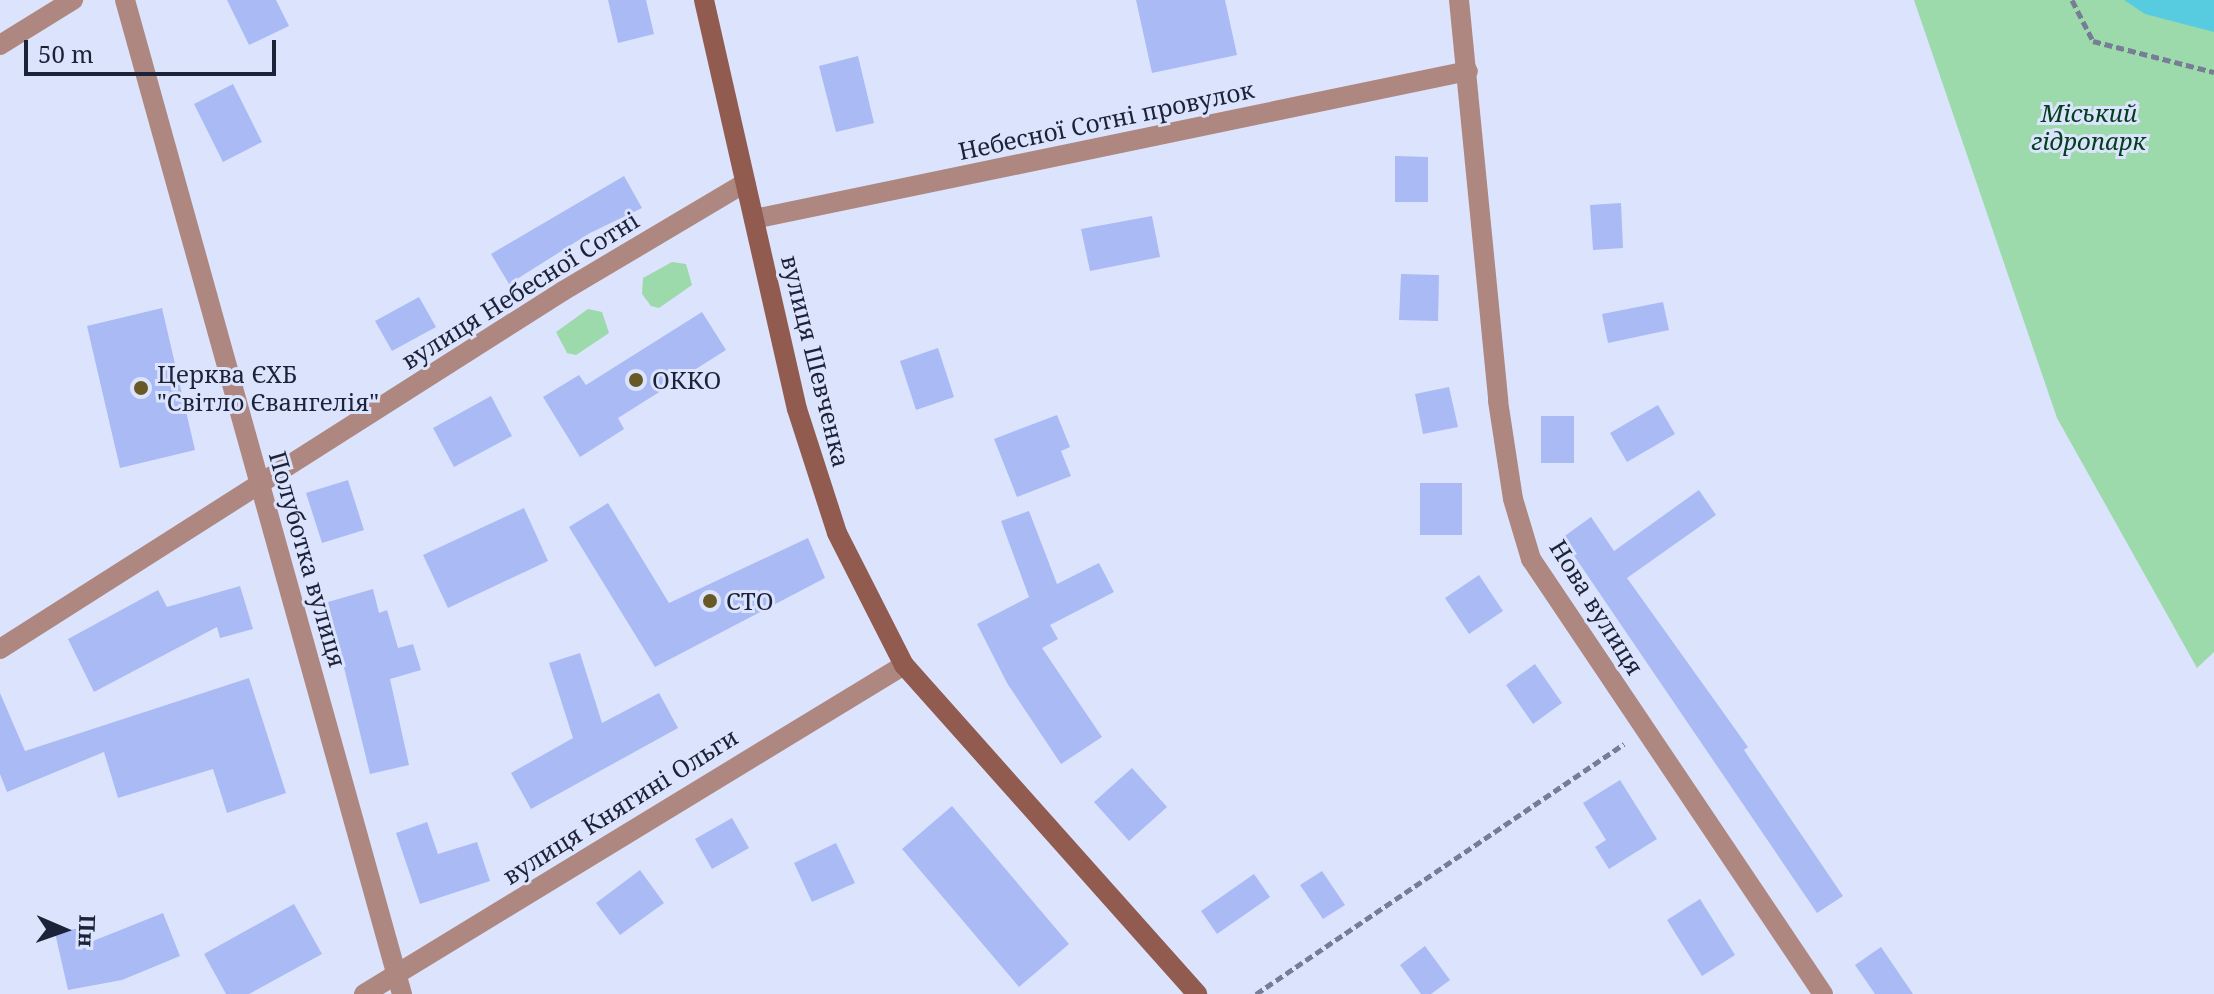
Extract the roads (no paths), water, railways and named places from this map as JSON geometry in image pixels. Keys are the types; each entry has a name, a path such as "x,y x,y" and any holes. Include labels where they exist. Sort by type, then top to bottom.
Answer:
{"main road":[{"name":"вулиця Шевченка","path":"704,0 797,409 837,533 904,665 1197,994"}],"street":[{"path":"0,45 73,0"},
{"name":"Полуботка вулиця","path":"125,0 399,984"},
{"name":"Нова вулиця","path":"1459,0 1498,401 1513,499 1531,559 1823,994"},
{"name":"Небесної Сотні провулок","path":"754,219 1468,71"},
{"name":"вулиця Небесної Сотні","path":"0,649 745,183"},
{"name":"вулиця Княгині Ольги","path":"364,994 399,984 904,665"}],"water":[{"path":"2124,0 2214,0 2214,32 2145,14"}],"place":[{"name":"ОККО","path":"636,380"},
{"name":"Церква ЄХБ \"Світло Євангелія\"","path":"141,388"},
{"name":"СТО","path":"710,601"}],"park label":[{"name":"Міський гідропарк","path":"2089,127"}]}
